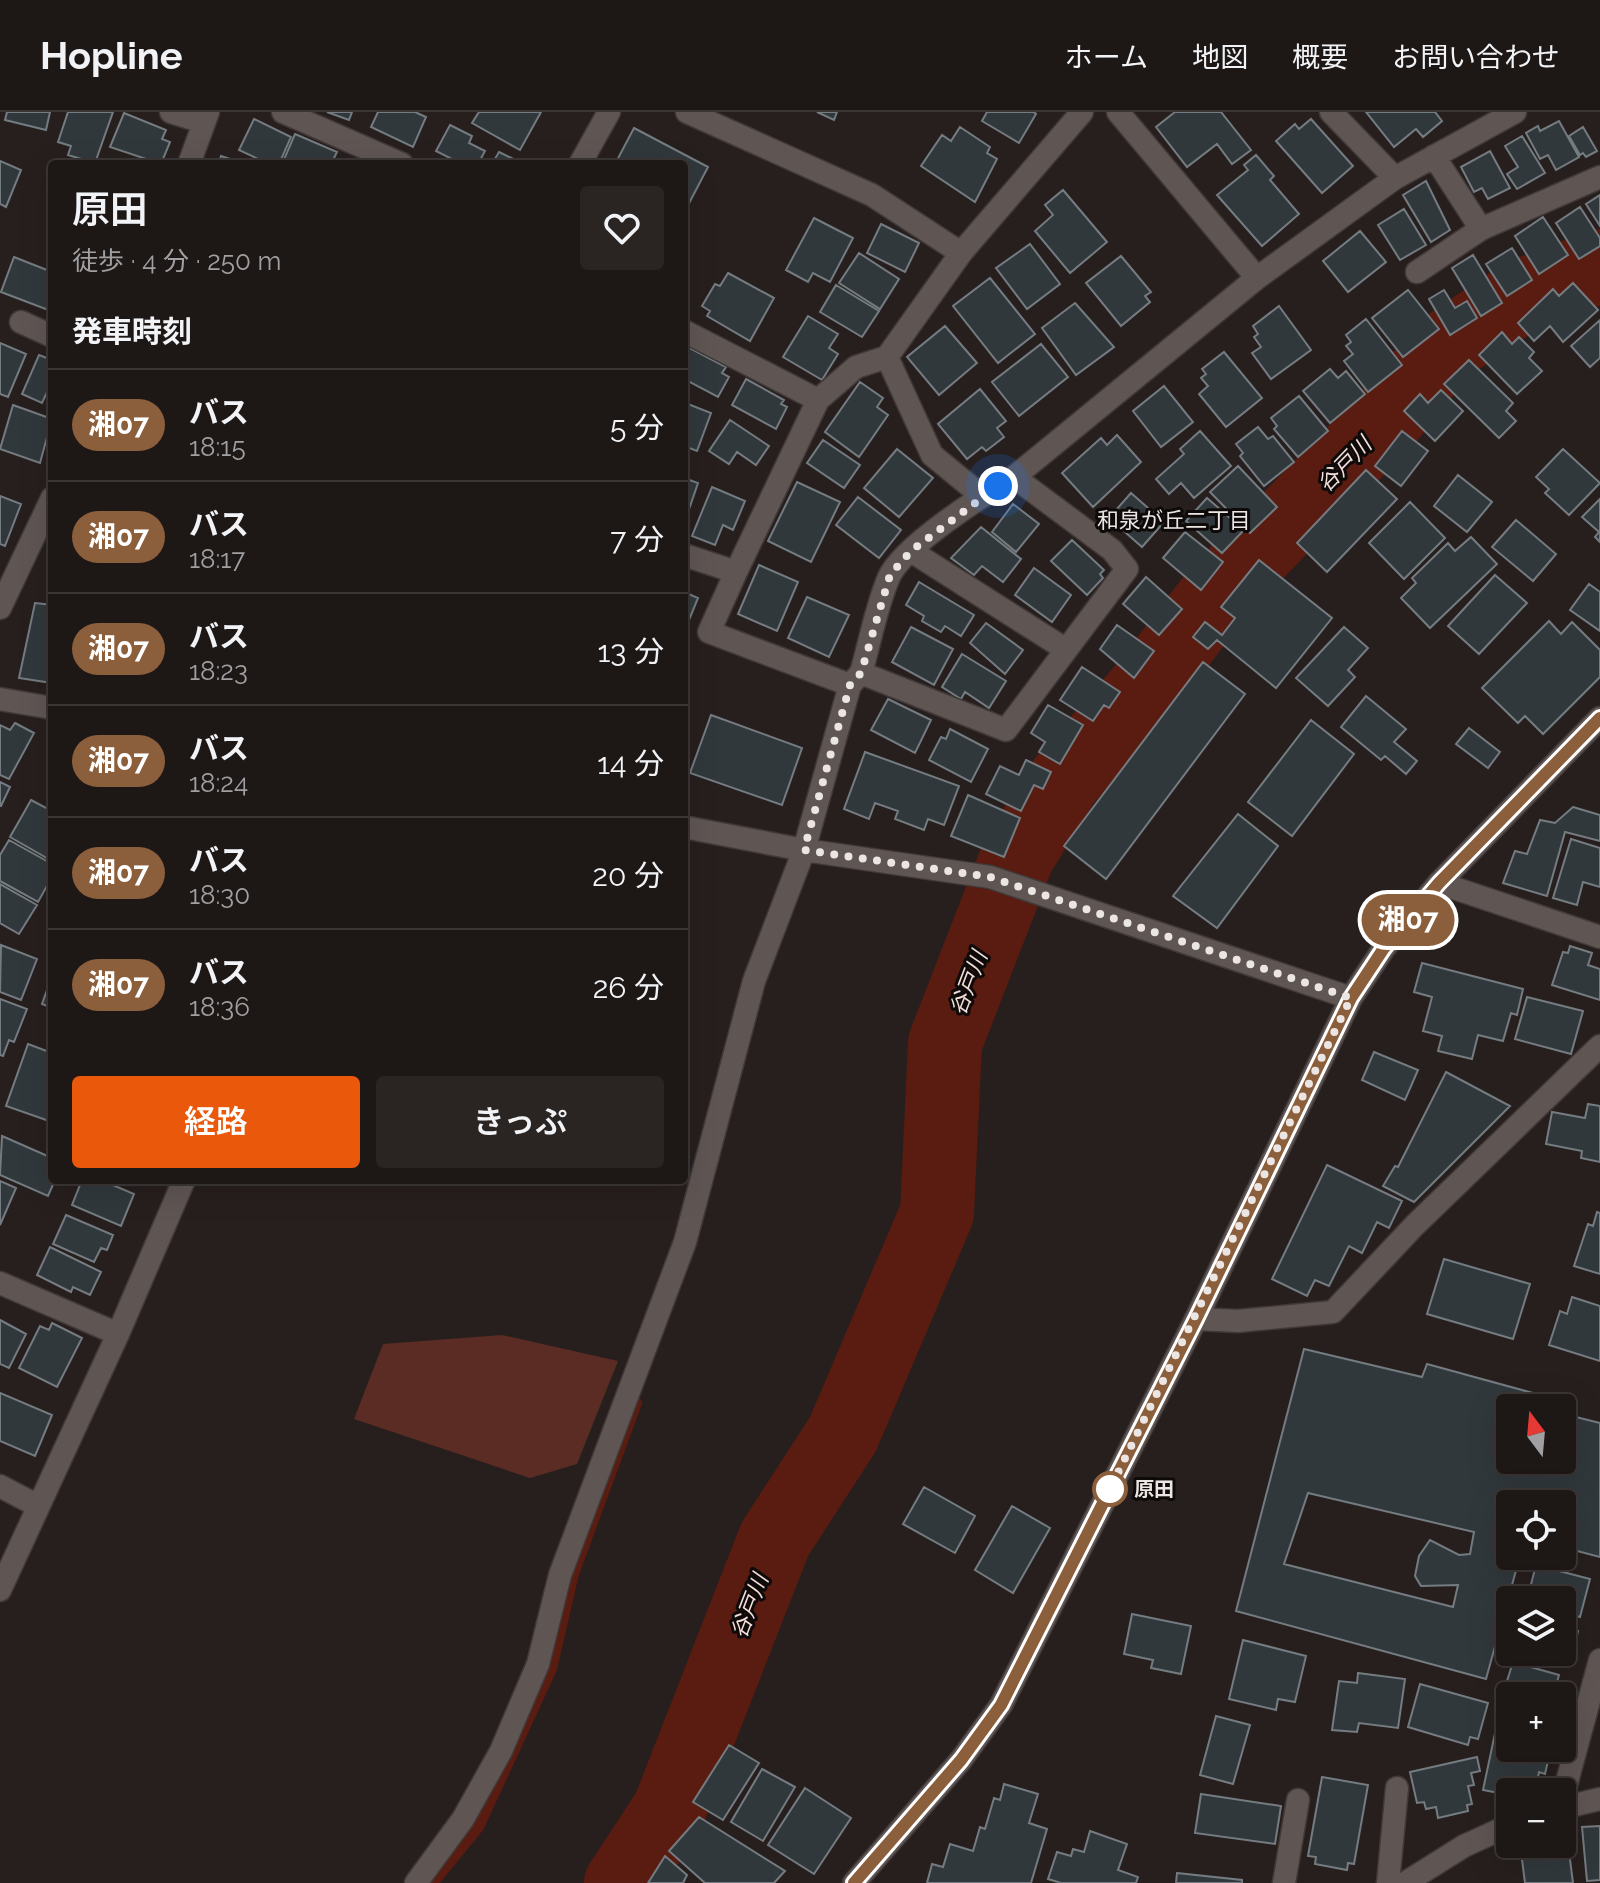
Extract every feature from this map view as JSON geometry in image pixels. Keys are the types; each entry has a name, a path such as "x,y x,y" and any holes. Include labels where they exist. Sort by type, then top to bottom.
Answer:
{"street":[{"path":"171,112 206,117 190,160"},
{"path":"283,112 393,160"},
{"path":"687,112 872,195 961,253"},
{"path":"1014,477 1112,550 1127,569 1006,730 709,632 818,400 856,367 887,357 961,253 1082,112"},
{"path":"1118,112 1257,278"},
{"path":"1331,112 1395,178"},
{"path":"416,1883 463,1819 493,1765 538,1664 560,1575 685,1242 754,981 804,850 890,575 911,551 982,496 1014,477 1257,278 1395,178 1515,112"},
{"path":"582,160 604,114"},
{"path":"1434,156 1481,229"},
{"path":"1417,272 1481,229 1600,177"},
{"path":"21,322 48,334"},
{"path":"688,333 818,400"},
{"path":"887,357 932,455 982,496"},
{"path":"0,608 48,506"},
{"path":"911,551 1065,649"},
{"path":"688,556 736,572"},
{"path":"0,699 48,707"},
{"path":"854,1883 961,1760 1001,1705 1196,1319 1351,998 1384,948 1439,883 1600,718"},
{"path":"688,828 804,850 990,877 1049,894 1351,998"},
{"path":"1439,883 1600,937"},
{"path":"1196,1319 1238,1321 1333,1312 1415,1225 1600,1046"},
{"path":"0,1590 118,1334 182,1184"},
{"path":"0,1283 118,1334"},
{"path":"0,1486 38,1506"},
{"path":"1568,1778 1600,1660"},
{"path":"1388,1883 1397,1788"},
{"path":"1576,1805 1600,1799"},
{"path":"1284,1883 1298,1800"},
{"path":"1405,1883 1429,1875 1496,1834"}],"shaded area":[{"path":"502,1335 618,1361 577,1464 530,1478 354,1419 383,1344"}],"building":[{"path":"7,112 50,112 46,130 5,120"},
{"path":"68,112 113,112 96,160 68,155 71,146 58,142"},
{"path":"327,112 352,112 349,120"},
{"path":"378,112 415,112 426,117 413,147 371,127"},
{"path":"479,112 541,112 520,150 472,123"},
{"path":"817,112 837,112 834,120"},
{"path":"987,112 1036,114 1019,143 982,121"},
{"path":"1175,112 1221,112 1251,150 1232,164 1217,144 1187,167 1156,127"},
{"path":"1366,112 1435,112 1442,121 1423,137 1416,129 1394,147"},
{"path":"124,113 166,130 162,139 170,142 163,160 149,160 110,147"},
{"path":"254,119 291,137 281,160 260,160 239,150"},
{"path":"1311,119 1353,166 1322,193 1276,141 1295,124 1299,129"},
{"path":"1559,121 1579,157 1556,170 1548,155 1540,159 1526,133 1538,126 1540,131"},
{"path":"450,125 472,136 469,143 485,151 480,160 452,160 436,151"},
{"path":"960,127 990,147 987,153 997,159 975,202 921,166 942,135 951,141"},
{"path":"1583,127 1597,151 1586,157 1583,153 1580,155 1569,136"},
{"path":"634,128 708,167 688,205 688,160 617,160"},
{"path":"295,134 337,152 333,160 284,160"},
{"path":"1522,136 1545,173 1517,189 1507,174 1518,167 1505,146"},
{"path":"1490,151 1510,188 1488,199 1482,188 1474,192 1461,167"},
{"path":"499,152 516,160 494,160"},
{"path":"1256,155 1274,176 1270,180 1299,214 1262,246 1217,195 1248,170 1244,165"},
{"path":"0,161 21,170 6,207 0,204"},
{"path":"1426,181 1450,230 1431,242 1403,195"},
{"path":"1063,190 1107,242 1070,273 1035,231 1053,215 1045,205"},
{"path":"1600,195 1600,226 1586,204"},
{"path":"1580,207 1600,238 1600,246 1579,259 1556,223"},
{"path":"1404,209 1426,245 1400,260 1378,225"},
{"path":"1543,217 1568,255 1539,274 1515,236"},
{"path":"814,218 853,238 830,282 813,273 808,282 786,270"},
{"path":"881,224 919,243 905,272 867,253"},
{"path":"1360,231 1386,262 1348,292 1323,261"},
{"path":"1030,244 1060,284 1027,309 996,268"},
{"path":"1512,248 1532,280 1507,296 1486,264"},
{"path":"859,253 899,279 880,309 839,283"},
{"path":"1473,255 1502,303 1481,316 1452,268"},
{"path":"1121,256 1151,292 1145,296 1150,302 1121,326 1086,283"},
{"path":"14,257 48,270 48,310 1,292"},
{"path":"728,273 774,298 750,341 707,316 710,311 702,306 715,284 720,286"},
{"path":"990,278 1035,334 998,363 953,306"},
{"path":"1573,283 1598,310 1563,342 1550,326 1534,341 1518,323 1553,289 1559,296"},
{"path":"836,285 879,311 862,337 820,312"},
{"path":"1408,290 1439,329 1403,357 1372,318"},
{"path":"1444,290 1455,308 1467,301 1477,318 1450,335 1429,299"},
{"path":"1075,303 1114,347 1076,375 1042,328"},
{"path":"1279,306 1311,350 1271,379 1252,353 1261,347 1254,337 1258,334 1253,326"},
{"path":"808,316 838,334 829,348 838,354 822,380 783,357"},
{"path":"1366,319 1402,365 1368,392 1344,361 1353,354 1346,346 1351,342 1346,335"},
{"path":"1600,320 1600,358 1590,367 1571,346"},
{"path":"945,326 977,363 939,395 907,357"},
{"path":"1502,332 1512,344 1519,337 1534,352 1529,358 1542,371 1517,394 1479,355"},
{"path":"0,343 26,354 8,397 0,394"},
{"path":"1041,344 1068,377 1019,416 992,382"},
{"path":"688,347 726,367 722,373 729,377 718,397 688,381"},
{"path":"1224,352 1262,398 1226,427 1199,394 1208,386 1201,378 1206,374 1202,369"},
{"path":"39,355 48,358 48,392 42,403 22,394"},
{"path":"1469,360 1513,403 1506,411 1516,421 1499,438 1444,384"},
{"path":"1330,369 1338,378 1346,371 1365,394 1330,423 1303,391"},
{"path":"746,379 784,400 781,404 787,407 776,429 732,405"},
{"path":"860,382 883,398 877,407 888,415 859,457 825,432"},
{"path":"1164,386 1193,422 1161,447 1133,411"},
{"path":"980,389 1006,421 997,428 1004,437 986,451 982,447 967,459 938,424"},
{"path":"1441,390 1463,411 1435,441 1404,411 1420,394 1428,403"},
{"path":"1299,396 1328,431 1298,457 1274,429 1277,426 1271,418"},
{"path":"688,404 711,413 697,451 688,448"},
{"path":"13,405 48,418 48,434 40,463 0,449"},
{"path":"730,420 769,446 756,465 737,452 729,464 709,451"},
{"path":"1258,427 1268,439 1273,436 1294,462 1264,486 1240,456 1243,453 1236,444"},
{"path":"1200,431 1231,466 1194,498 1181,483 1169,494 1156,479 1184,454 1180,449"},
{"path":"1402,431 1428,451 1401,486 1375,466"},
{"path":"1117,435 1141,462 1093,507 1062,473 1101,438 1107,445"},
{"path":"823,440 860,465 844,488 807,463"},
{"path":"897,449 933,478 899,517 864,488"},
{"path":"1563,449 1600,483 1569,515 1545,493 1549,489 1536,477"},
{"path":"1238,466 1277,507 1250,533 1210,492"},
{"path":"1366,470 1397,499 1327,572 1297,543"},
{"path":"1458,475 1492,502 1467,532 1434,506"},
{"path":"688,479 698,483 688,512"},
{"path":"797,482 840,502 811,562 768,541"},
{"path":"712,487 745,501 733,530 723,525 715,545 692,536"},
{"path":"1131,493 1164,522 1142,547 1109,518"},
{"path":"0,496 21,504 5,546 0,544"},
{"path":"858,497 901,530 879,558 836,525"},
{"path":"1207,498 1244,530 1222,553 1186,521"},
{"path":"1600,499 1600,542 1595,537 1599,532 1582,517"},
{"path":"1410,502 1445,538 1404,579 1369,543"},
{"path":"1013,504 1039,524 1016,552 992,532"},
{"path":"1516,520 1556,554 1533,581 1492,547"},
{"path":"981,527 1021,559 1003,582 982,566 974,575 951,558"},
{"path":"1185,532 1223,562 1201,590 1163,558"},
{"path":"1471,537 1497,564 1430,628 1401,598 1416,583 1412,578 1448,543 1455,551"},
{"path":"1072,540 1104,570 1100,574 1103,578 1087,595 1051,561"},
{"path":"1259,560 1332,618 1276,688 1217,640 1208,649 1193,637 1205,622 1222,635 1235,618 1221,607"},
{"path":"759,565 798,582 777,631 738,614"},
{"path":"1034,568 1071,595 1052,622 1015,595"},
{"path":"1495,575 1527,603 1479,654 1448,626"},
{"path":"1146,577 1182,609 1159,635 1123,604"},
{"path":"919,582 974,615 961,636 945,626 941,632 922,621 924,616 906,605"},
{"path":"1589,584 1600,592 1600,631 1570,610"},
{"path":"688,594 698,598 688,623"},
{"path":"807,597 849,615 829,657 788,638"},
{"path":"35,603 48,605 48,682 19,678"},
{"path":"1549,621 1561,634 1572,622 1600,650 1600,677 1543,734 1525,716 1518,723 1482,688"},
{"path":"986,623 1023,650 1005,674 970,643"},
{"path":"1117,625 1154,651 1134,678 1100,649"},
{"path":"911,627 953,649 934,685 892,662"},
{"path":"1344,627 1368,648 1348,670 1355,677 1328,706 1296,678"},
{"path":"962,654 1006,681 989,708 965,692 961,699 942,687"},
{"path":"1203,662 1245,694 1106,879 1064,846"},
{"path":"1082,667 1120,692 1109,708 1104,705 1093,721 1060,700"},
{"path":"1366,696 1406,729 1394,742 1417,761 1406,774 1385,756 1381,760 1341,727"},
{"path":"888,699 931,720 915,753 871,730"},
{"path":"1048,705 1083,725 1060,764 1039,752 1045,742 1031,733"},
{"path":"711,715 802,748 782,805 690,773"},
{"path":"1311,720 1354,754 1292,836 1248,802"},
{"path":"15,723 34,733 9,779 0,775 0,725 10,730"},
{"path":"1469,728 1500,752 1488,768 1456,744"},
{"path":"950,729 988,749 971,782 929,760 941,737 946,739"},
{"path":"865,752 959,786 944,825 928,819 924,830 895,819 898,811 875,803 869,819 844,809"},
{"path":"1026,760 1051,772 1043,789 1034,785 1021,811 986,794 1000,766 1019,775"},
{"path":"0,782 10,787 1,806 0,806"},
{"path":"968,795 1020,818 1004,857 951,836"},
{"path":"31,800 48,809 48,859 10,837"},
{"path":"1573,807 1600,815 1600,841 1565,832 1547,896 1503,883 1515,851 1527,854 1540,820 1555,823"},
{"path":"1238,814 1278,846 1217,928 1173,896"},
{"path":"1571,839 1600,848 1600,887 1583,882 1577,905 1553,898"},
{"path":"9,840 48,862 48,884 38,902 0,881 0,855"},
{"path":"0,884 37,905 19,934 0,923"},
{"path":"1,945 37,959 21,1000 0,992"},
{"path":"1570,946 1592,953 1588,965 1600,969 1600,1000 1552,985 1563,952 1568,953"},
{"path":"1422,963 1523,989 1517,1015 1511,1013 1503,1041 1478,1035 1472,1059 1438,1051 1442,1036 1423,1031 1432,997 1414,992"},
{"path":"48,987 48,1006 42,1004"},
{"path":"1527,997 1583,1011 1571,1054 1515,1039"},
{"path":"0,999 27,1009 14,1042 9,1040 3,1056 0,1055"},
{"path":"28,1044 48,1052 48,1121 6,1106"},
{"path":"1374,1052 1418,1070 1405,1100 1362,1080"},
{"path":"1446,1072 1510,1106 1414,1202 1383,1186 1395,1166 1398,1167"},
{"path":"1588,1104 1600,1106 1600,1162 1581,1158 1582,1151 1546,1144 1552,1112 1585,1118"},
{"path":"2,1136 48,1156 48,1184 53,1184 48,1196 0,1175"},
{"path":"1327,1165 1402,1201 1389,1228 1377,1222 1362,1253 1349,1246 1329,1286 1315,1280 1307,1296 1272,1279"},
{"path":"0,1181 16,1188 0,1225"},
{"path":"80,1184 110,1184 134,1194 121,1226 72,1205"},
{"path":"1597,1212 1600,1213 1600,1274 1574,1266 1588,1224 1593,1226"},
{"path":"66,1215 113,1235 107,1250 101,1248 94,1262 53,1244"},
{"path":"50,1247 101,1272 90,1295 73,1287 71,1292 37,1275"},
{"path":"1444,1259 1530,1284 1513,1339 1427,1314"},
{"path":"1572,1297 1600,1306 1600,1361 1549,1345 1560,1311 1567,1314"},
{"path":"0,1320 26,1334 9,1368 0,1364"},
{"path":"52,1323 82,1338 57,1387 19,1368 40,1326 49,1330"},
{"path":"1304,1349 1422,1377 1427,1364 1536,1394 1496,1394 1496,1474 1576,1474 1576,1417 1600,1423 1600,1557 1576,1551 1576,1490 1496,1490 1496,1570 1516,1570 1512,1586 1496,1586 1496,1643 1486,1679 1236,1611","holes":["1308,1493 1474,1532 1470,1554 1459,1555 1430,1540 1419,1556 1415,1576 1421,1586 1458,1585 1453,1607 1284,1564"]},
{"path":"0,1393 52,1415 35,1456 0,1441"},
{"path":"924,1487 975,1516 955,1553 903,1524"},
{"path":"1012,1506 1050,1528 1013,1593 975,1570"},
{"path":"1535,1570 1555,1570 1590,1579 1580,1617 1576,1616 1576,1586 1531,1586"},
{"path":"1132,1614 1191,1626 1181,1674 1151,1668 1153,1660 1124,1654"},
{"path":"1243,1640 1306,1656 1295,1702 1278,1699 1276,1710 1229,1699"},
{"path":"1512,1666 1527,1666 1559,1675 1557,1682 1507,1682"},
{"path":"1358,1673 1405,1679 1398,1728 1359,1723 1357,1732 1332,1730 1339,1681 1357,1683"},
{"path":"1420,1684 1488,1703 1478,1739 1470,1737 1468,1745 1408,1727"},
{"path":"1216,1716 1250,1725 1233,1784 1200,1775"},
{"path":"1496,1729 1496,1762 1548,1762 1545,1774 1539,1772 1538,1778 1496,1778 1496,1792 1483,1790"},
{"path":"729,1745 759,1763 723,1820 693,1802"},
{"path":"1477,1757 1480,1771 1471,1773 1474,1785 1468,1786 1472,1804 1467,1805 1468,1811 1438,1818 1436,1807 1426,1809 1424,1802 1417,1803 1410,1772"},
{"path":"762,1769 795,1787 763,1841 731,1822"},
{"path":"1322,1777 1368,1785 1354,1864 1348,1863 1347,1870 1315,1864 1316,1857 1308,1856"},
{"path":"1004,1784 1038,1794 1029,1823 1047,1829 1031,1883 927,1883 932,1864 943,1867 950,1844 973,1851 980,1827 985,1829 994,1798 1000,1800"},
{"path":"805,1788 851,1818 814,1874 768,1845"},
{"path":"1201,1794 1281,1806 1275,1844 1195,1833"},
{"path":"699,1817 785,1871 774,1883 705,1883 669,1851"},
{"path":"1600,1826 1600,1880 1587,1881 1582,1827"},
{"path":"1090,1831 1127,1844 1118,1870 1138,1877 1136,1883 1061,1883 1048,1879 1057,1852 1071,1856 1073,1849 1084,1852"},
{"path":"665,1856 687,1875 683,1883 648,1883"},
{"path":"1522,1858 1570,1858 1573,1883 1525,1883"},
{"path":"1177,1873 1242,1880 1242,1883 1176,1883"}],"waterway":[{"name":"谷戸川","path":"621,1883 669,1810 775,1539 843,1434 937,1213 945,1043 1018,855 1064,781 1149,683 1219,591 1388,418 1443,349 1521,296 1600,266"},
{"path":"432,1883 478,1827 551,1669 573,1574 636,1403"}],"bus line":[{"name":"湘07","path":"854,1883 961,1760 1001,1705 1196,1319 1351,998 1384,948 1439,883 1600,718"}],"place":[{"name":"原田","path":"1110,1489"}],"district":[{"name":"和泉が丘二丁目","path":"1174,520"}],"route":[{"path":"998,486 911,551 890,575 861,673 850,685 804,850 990,877 1049,894 1351,998 1110,1489"}]}
